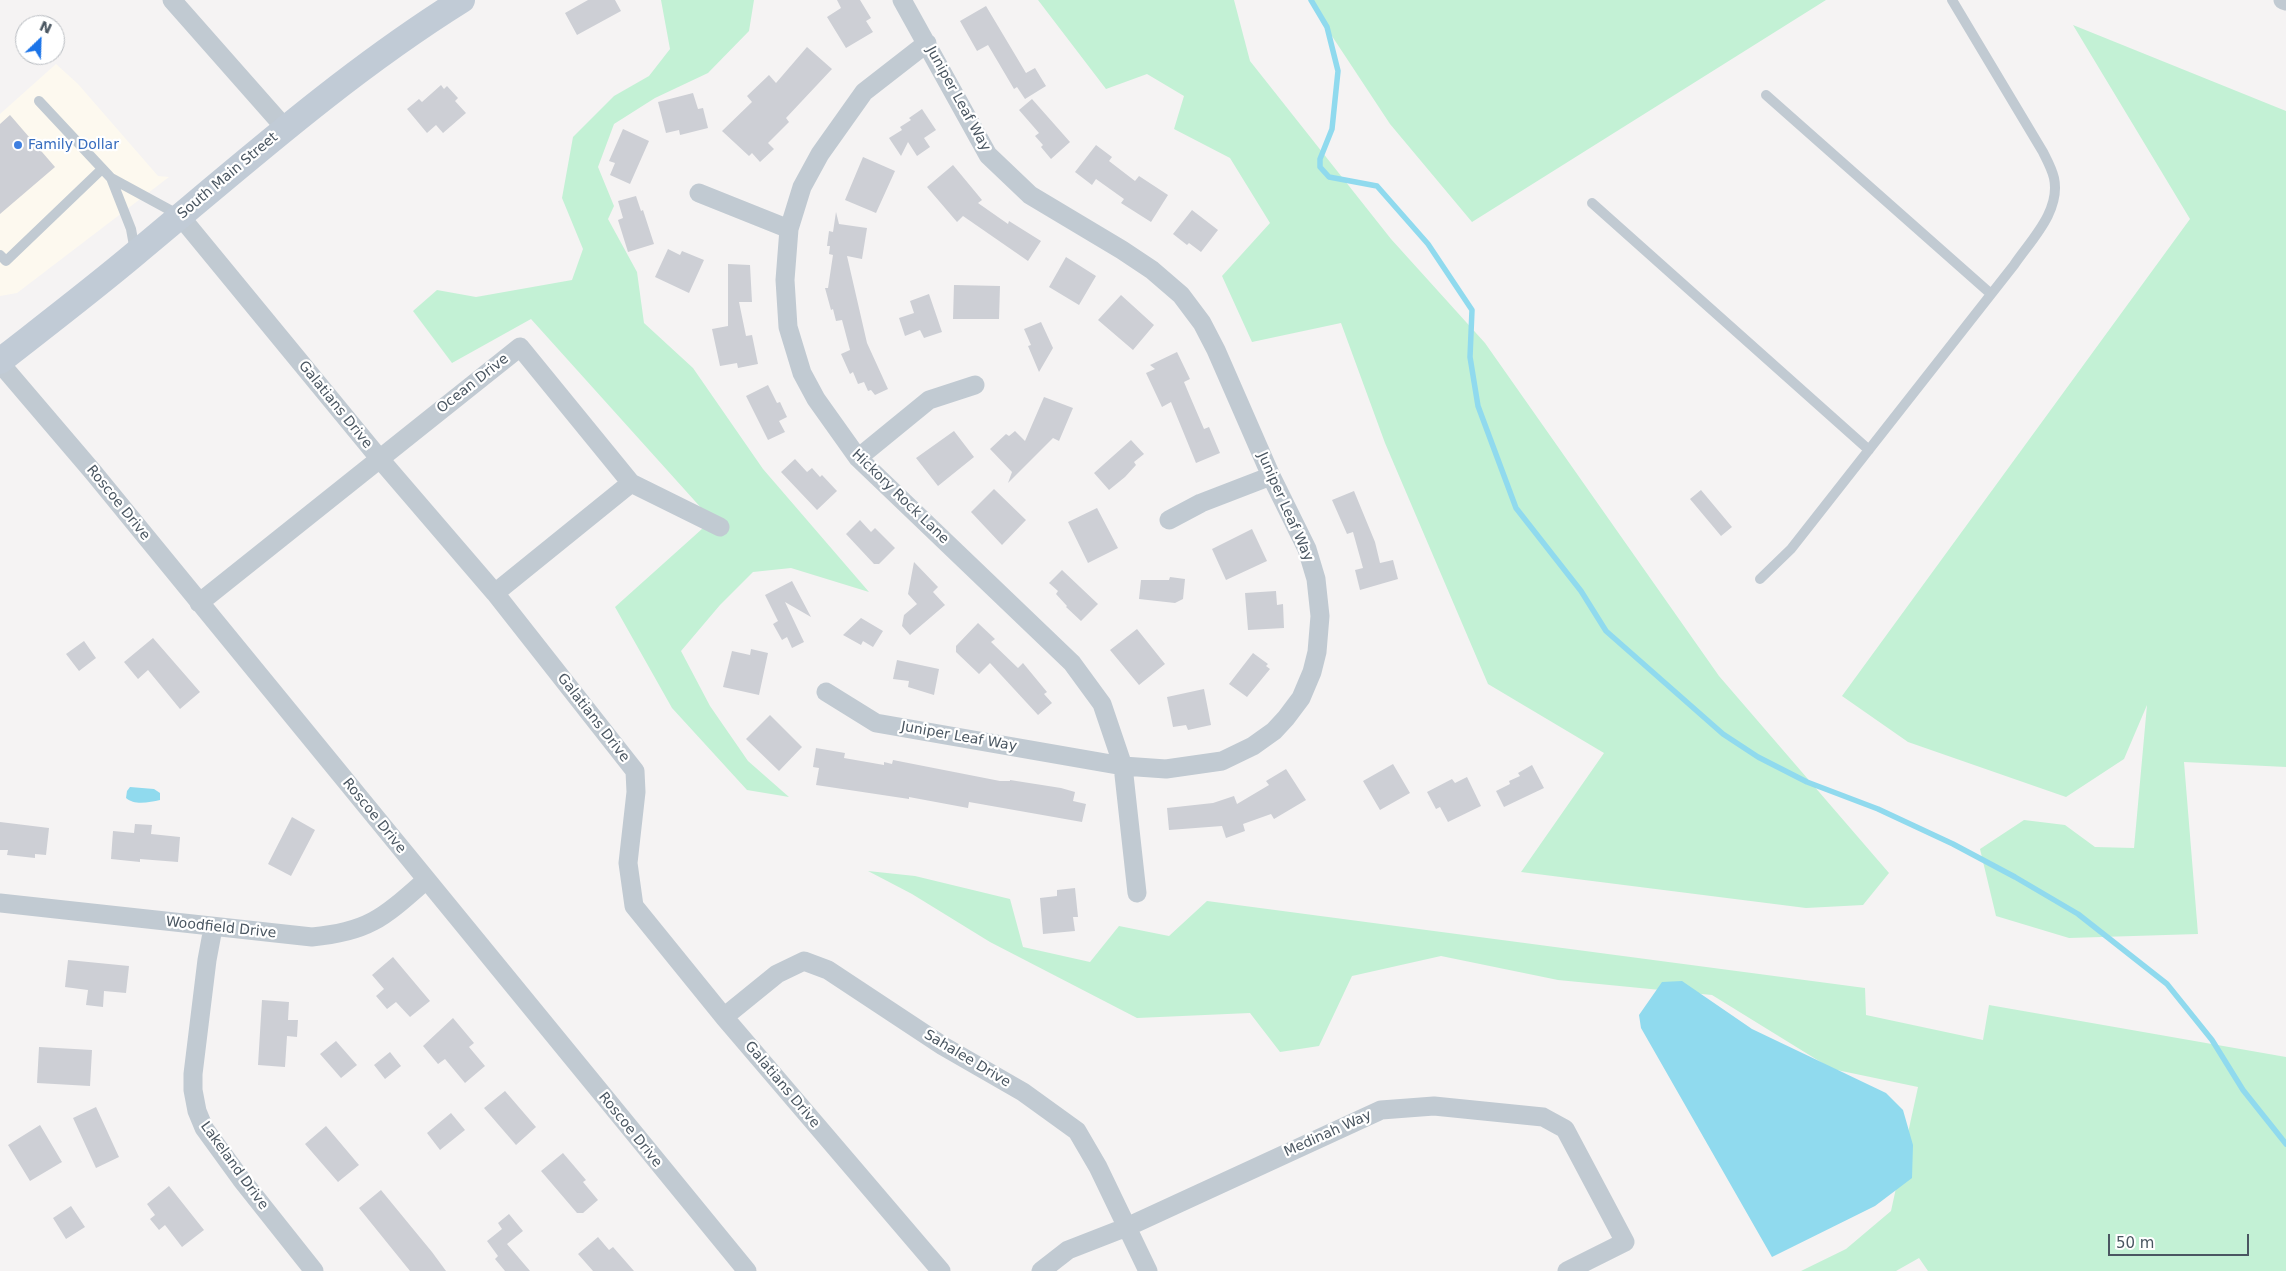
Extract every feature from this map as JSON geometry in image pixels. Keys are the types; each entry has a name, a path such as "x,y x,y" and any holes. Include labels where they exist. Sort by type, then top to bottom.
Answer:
{"main road":[{"name":"South Main Street","path":"0,362 362,67 462,0"}],"street":[{"path":"172,0 285,128"},
{"name":"Juniper Leaf Way","path":"826,692 876,723 1123,766 1166,769 1222,762 1253,746 1274,731 1301,698 1312,672 1317,652 1320,616 1316,579 1306,549 1202,323 1181,295 1152,270 1030,195 988,155 902,0"},
{"name":"Hickory Rock Lane","path":"927,43 864,92 820,154 802,187 789,229 786,280 788,327 799,364 816,399 858,458 1072,663 1102,704 1123,766 1137,893"},
{"path":"699,192 789,229"},
{"name":"Galatians Drive","path":"180,216 378,458 495,593 635,771 636,792 628,863 634,906 724,1017 941,1271"},
{"name":"Ocean Drive","path":"199,603 378,458 520,347 631,483"},
{"name":"Roscoe Drive","path":"0,362 747,1271"},
{"path":"858,458 929,400 975,385"},
{"path":"1169,520 1201,503 1271,476"},
{"path":"495,593 631,483 720,527"},
{"name":"Woodfield Drive","path":"0,903 213,928 312,937 339,935 378,920 426,880"},
{"name":"Lakeland Drive","path":"213,928 207,960 193,1074 193,1090 197,1111 204,1128 240,1179 314,1271"},
{"name":"Sahalee Drive","path":"724,1017 777,974 804,961 828,970 943,1046 1023,1092 1077,1131 1148,1271"},
{"name":"Medinah Way","path":"1041,1271 1068,1250 1127,1227 1381,1110 1434,1106 1509,1112 1543,1117 1565,1129 1625,1242 1568,1271"}],"lane":[{"path":"1760,579 1791,549 1991,294 2048,216 2055,197 2054,177 2043,152 1952,0"},
{"path":"1766,95 1991,294"},
{"path":"39,101 111,178 180,216"},
{"path":"0,255 6,261 102,169"},
{"path":"111,178 130,228 136,253"},
{"path":"1592,204 1869,450"}],"shaded area":[{"path":"57,65 78,84 158,176 169,177 17,293 0,296 0,114"}],"green space":[{"path":"661,0 754,0 749,31 708,73 655,98 614,124 598,167 614,206 608,219 637,272 644,323 693,368 763,469 869,592 791,568 753,572 720,605 681,651 710,706 748,761 789,797 747,790 672,708 615,607 712,520 531,319 452,363 413,311 437,290 476,297 572,280 583,249 562,198 573,137 614,96 649,76 670,49"},
{"path":"1038,0 1234,0 1250,61 1391,239 1485,343 1719,676 1889,873 1863,905 1806,908 1521,872 1604,753 1488,684 1385,443 1341,323 1252,342 1222,276 1270,223 1230,158 1174,129 1184,96 1147,74 1106,89"},
{"path":"1313,0 1826,0 1472,222 1390,124 1324,24"},
{"path":"2073,25 2286,111 2286,767 2184,762 2198,934 2069,938 1996,916 1980,849 2024,820 2065,825 2095,847 2134,848 2147,705 2124,759 2066,797 1908,742 1842,696 2190,219"},
{"path":"868,871 915,876 1010,899 1023,947 1090,962 1119,926 1169,936 1207,901 1865,988 1866,1015 1983,1040 1989,1005 2286,1057 2286,1271 1928,1271 1919,1258 1896,1271 1801,1271 1846,1249 1891,1211 1918,1087 1832,1069 1712,995 1558,980 1441,956 1352,976 1319,1046 1280,1052 1250,1013 1137,1018 990,942 912,894"}],"water":[{"path":"130,787 154,789 160,793 160,800 143,803 134,802 126,798"},
{"path":"1682,981 1752,1029 1886,1093 1903,1110 1913,1145 1912,1178 1875,1206 1772,1257 1641,1028 1639,1015 1662,982"}],"building":[{"path":"588,0 615,0 621,11 577,35 565,13"},
{"path":"837,0 860,0 871,18 866,21 873,32 846,48 827,17 841,8"},
{"path":"986,6 1026,73 1035,68 1046,86 1025,99 1017,87 1014,89 988,45 977,51 960,21"},
{"path":"807,47 832,69 786,118 789,122 768,143 774,149 760,162 752,153 749,156 722,131 752,102 747,96 769,75 776,83"},
{"path":"441,85 444,89 447,86 458,98 455,101 466,113 443,133 436,125 427,133 407,109 419,99 422,102"},
{"path":"693,93 698,109 703,108 708,128 680,135 679,130 666,133 658,102"},
{"path":"1032,99 1070,142 1051,159 1035,136 1039,133 1019,110"},
{"path":"922,109 936,130 924,138 930,147 917,156 908,142 901,156 889,138 902,130 900,127 911,120 909,118"},
{"name":"Family Dollar","path":"10,115 55,167 0,214 0,124"},
{"path":"623,129 649,141 630,184 610,175 615,163 609,161"},
{"path":"1096,145 1112,157 1109,161 1135,181 1139,176 1168,195 1151,222 1121,203 1124,199 1096,179 1092,185 1075,172"},
{"path":"863,157 895,171 876,213 845,200"},
{"path":"953,165 982,200 978,203 1008,224 1009,221 1041,241 1028,261 963,216 957,222 927,187"},
{"path":"636,196 641,211 643,210 654,244 628,252 618,220 623,218 618,201"},
{"path":"1192,210 1218,230 1201,252 1189,243 1187,245 1173,234"},
{"path":"836,212 839,224 867,228 862,259 847,256 867,343 888,389 875,395 871,390 868,391 864,382 858,384 853,372 850,374 841,354 850,350 842,320 836,321 825,288 828,288 833,255 829,254 830,246 827,246 829,231 833,232"},
{"path":"668,249 680,255 682,251 704,260 689,293 655,277"},
{"path":"1066,257 1096,276 1079,305 1049,287"},
{"path":"728,264 750,265 752,302 739,302 746,336 752,335 758,364 738,368 737,363 720,366 712,329 728,326"},
{"path":"954,285 1000,286 999,319 953,319"},
{"path":"929,294 942,332 924,338 920,330 905,336 899,318 914,313 910,301"},
{"path":"1121,295 1154,325 1133,350 1098,320"},
{"path":"1041,322 1053,348 1039,372 1028,346 1031,345 1024,329"},
{"path":"1177,352 1190,379 1184,382 1189,394 1204,429 1209,427 1220,453 1196,463 1171,402 1162,407 1146,373 1155,369 1150,365"},
{"path":"768,385 777,403 780,402 787,417 779,421 785,432 768,440 746,396"},
{"path":"1044,397 1073,408 1059,441 1053,438 1008,483 1012,472 990,449 1006,434 1009,436 1015,431 1025,441"},
{"path":"954,431 974,457 938,486 916,458"},
{"path":"1131,440 1144,454 1134,462 1136,465 1125,477 1109,490 1094,473"},
{"path":"795,459 807,472 812,468 820,477 822,475 837,491 817,510 781,472"},
{"path":"994,489 1026,520 1002,545 971,512"},
{"path":"1701,490 1732,527 1721,536 1690,499"},
{"path":"1354,491 1375,542 1380,563 1393,560 1398,579 1360,590 1355,570 1363,568 1353,532 1347,534 1332,500"},
{"path":"1097,508 1118,548 1088,563 1068,522"},
{"path":"860,520 871,532 875,528 895,548 879,564 874,564 846,534"},
{"path":"1252,529 1267,561 1226,580 1212,549"},
{"path":"914,562 938,587 933,592 945,605 910,635 902,626 904,615 917,604 908,594"},
{"path":"1062,570 1098,604 1081,621 1066,607 1056,594 1058,591 1049,583"},
{"path":"1170,577 1185,579 1183,599 1175,603 1139,599 1141,580 1169,580"},
{"path":"792,581 811,617 785,602 804,642 792,648 787,637 782,640 773,624 778,621 765,595"},
{"path":"1276,591 1277,605 1283,604 1284,628 1248,630 1245,593"},
{"path":"861,618 883,631 873,647 863,641 861,645 843,635"},
{"path":"978,623 995,639 991,642 1018,668 1023,663 1047,692 1044,694 1052,703 1038,715 990,663 979,674 956,652 956,646"},
{"path":"1137,629 1165,664 1139,685 1110,650"},
{"path":"153,638 200,692 180,709 148,670 138,679 124,662"},
{"path":"84,641 96,658 79,671 66,654"},
{"path":"751,649 768,653 759,695 723,687 732,651 750,655"},
{"path":"1253,653 1268,664 1266,666 1270,669 1247,697 1229,684"},
{"path":"897,660 939,669 934,695 908,687 909,681 893,679"},
{"path":"1204,689 1211,725 1188,730 1186,725 1173,727 1167,697"},
{"path":"770,715 802,747 779,771 746,739"},
{"path":"816,748 845,753 844,758 884,765 884,762 892,764 893,760 1000,781 1010,780 1061,788 1075,792 1073,801 1086,804 1082,822 969,802 968,808 909,797 909,799 816,785 819,768 813,767"},
{"path":"1393,764 1410,793 1380,810 1363,781"},
{"path":"1532,765 1544,788 1504,807 1496,791 1510,784 1509,781 1520,776 1518,773"},
{"path":"1286,769 1306,800 1274,819 1271,814 1243,824 1245,831 1226,838 1222,826 1169,830 1167,808 1213,803 1234,796 1237,804 1269,785 1266,781"},
{"path":"1467,777 1481,806 1448,822 1440,807 1436,809 1427,792 1452,779 1455,783"},
{"path":"292,817 315,830 291,876 268,864"},
{"path":"0,822 49,828 46,855 35,854 35,858 7,855 8,850 0,850"},
{"path":"135,824 152,825 151,834 180,837 178,862 140,859 140,862 111,859 113,831 134,833"},
{"path":"1075,888 1078,917 1073,917 1075,931 1043,934 1040,898 1057,896 1057,890"},
{"path":"393,957 430,1001 410,1017 396,1002 387,1009 376,996 384,989 372,975"},
{"path":"68,960 129,966 126,993 104,991 103,1007 86,1005 88,990 65,987"},
{"path":"262,1000 289,1002 288,1020 298,1020 297,1037 287,1036 285,1067 258,1065"},
{"path":"453,1018 474,1043 469,1047 485,1066 465,1083 445,1059 438,1064 423,1046"},
{"path":"336,1041 357,1065 341,1078 320,1054"},
{"path":"39,1047 92,1050 90,1086 37,1083"},
{"path":"390,1052 401,1066 385,1079 374,1065"},
{"path":"505,1091 536,1127 516,1145 484,1108"},
{"path":"96,1107 119,1157 96,1168 73,1118"},
{"path":"451,1113 465,1130 440,1150 427,1133"},
{"path":"40,1125 62,1162 30,1181 8,1145"},
{"path":"326,1126 359,1165 338,1182 305,1144"},
{"path":"563,1153 586,1180 583,1182 598,1200 583,1213 577,1213 541,1171"},
{"path":"169,1186 204,1230 182,1247 165,1225 159,1230 150,1219 155,1215 147,1204"},
{"path":"381,1190 446,1271 410,1271 359,1208"},
{"path":"71,1206 85,1227 66,1239 53,1218"},
{"path":"509,1214 523,1231 507,1244 530,1271 505,1271 495,1259 498,1256 487,1241 502,1229 498,1223"},
{"path":"598,1237 609,1250 613,1247 634,1271 593,1271 578,1254"}],"waterway":[{"path":"1311,0 1327,27 1338,71 1332,129 1320,159 1320,167 1329,177 1377,186 1428,244 1472,310 1470,357 1478,406 1516,508 1581,591 1606,631 1723,734 1758,757 1807,782 1878,809 1953,844 2015,877 2078,914 2167,984 2212,1040 2243,1090 2286,1144"}],"place":[{"name":"Family Dollar","path":"18,145"}]}
